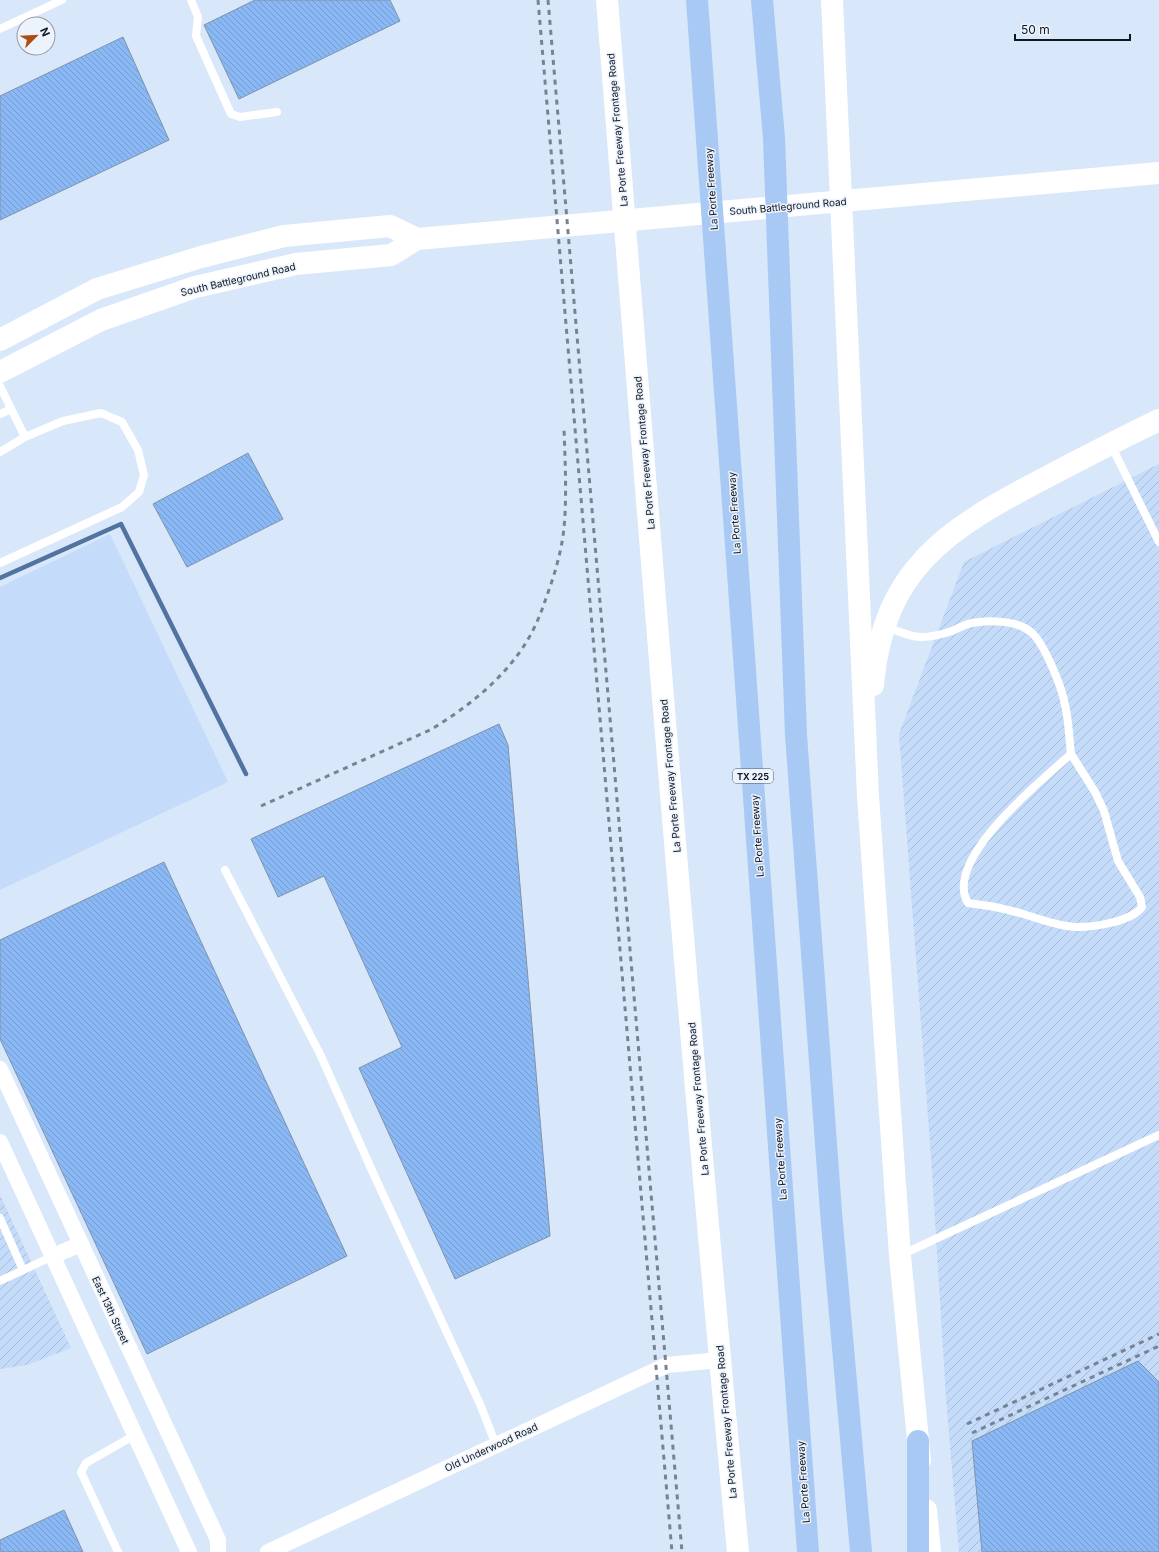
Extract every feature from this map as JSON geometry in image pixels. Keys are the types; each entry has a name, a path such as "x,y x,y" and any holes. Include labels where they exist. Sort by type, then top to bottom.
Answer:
{"highway":[{"name":"La Porte Freeway","path":"697,0 808,1552"},
{"path":"762,0 774,138 796,735 831,1212 861,1552"},
{"path":"918,1441 918,1552"}],"main road":[{"name":"La Porte Freeway Frontage Road","path":"607,0 720,1360 738,1552"},
{"path":"832,0 868,796 900,1256 930,1552"},
{"name":"South Battleground Road","path":"0,372 101,320 195,287 296,264 391,255 424,238 625,219 919,195 1159,173"},
{"path":"0,340 97,289 201,257 284,236 390,226 424,238"},
{"path":"868,796 875,664 885,626 897,597 908,577 922,561 950,535 988,508 1159,420"}],"street":[{"name":"East 13th Street","path":"0,1069 218,1540 218,1552"},
{"path":"0,1142 189,1552"},
{"path":"53,1256 81,1244"},
{"name":"Old Underwood Road","path":"268,1552 667,1365 720,1360"}],"lane":[{"path":"0,29 62,0"},
{"path":"191,0 198,17 196,36 231,114 240,117 277,112"},
{"path":"0,386 25,437"},
{"path":"0,414 11,409"},
{"path":"0,452 25,437 63,421 101,413 122,422 138,450 144,475 139,492 122,507 0,563"},
{"path":"1110,444 1159,542"},
{"path":"885,626 919,638 938,636 970,623 1000,622 1014,624 1029,630 1038,639 1047,656 1065,705 1071,754 1096,792 1104,811 1118,861 1140,897 1142,907 1137,914 1122,920 1101,925 1068,926 1006,909 968,903 964,896 966,871 975,853 1017,803 1071,754"},
{"path":"225,870 320,1054 480,1404 496,1445"},
{"path":"900,1256 1159,1135"},
{"path":"0,1218 22,1270"},
{"path":"0,1281 53,1256"},
{"path":"118,1552 81,1472 86,1463 135,1435"}],"shaded area":[{"path":"1159,464 1159,1552 959,1552 946,1398 931,1156 899,734 964,562"},
{"path":"110,534 228,782 0,890 0,587"},
{"path":"0,1195 71,1348 27,1365 0,1369"}],"building":[{"path":"255,0 390,0 400,21 239,99 204,25"},
{"path":"123,37 169,140 0,220 0,96"},
{"path":"248,453 283,519 187,567 153,504"},
{"path":"499,724 508,745 550,1236 455,1279 359,1068 402,1047 324,876 278,897 251,839"},
{"path":"164,862 347,1256 147,1354 0,1039 0,940"},
{"path":"1138,1361 1159,1382 1159,1552 982,1552 972,1441"},
{"path":"64,1510 83,1552 0,1552 0,1540"}],"waterway":[{"path":"0,578 121,524 246,774"}],"railway":[{"path":"538,0 672,1552"},
{"path":"548,0 682,1552"},
{"path":"261,806 430,730 476,698 504,671 527,641 538,619 561,549 564,528 566,478 564,428"},
{"path":"967,1424 1159,1334"},
{"path":"972,1433 1159,1346"}]}
